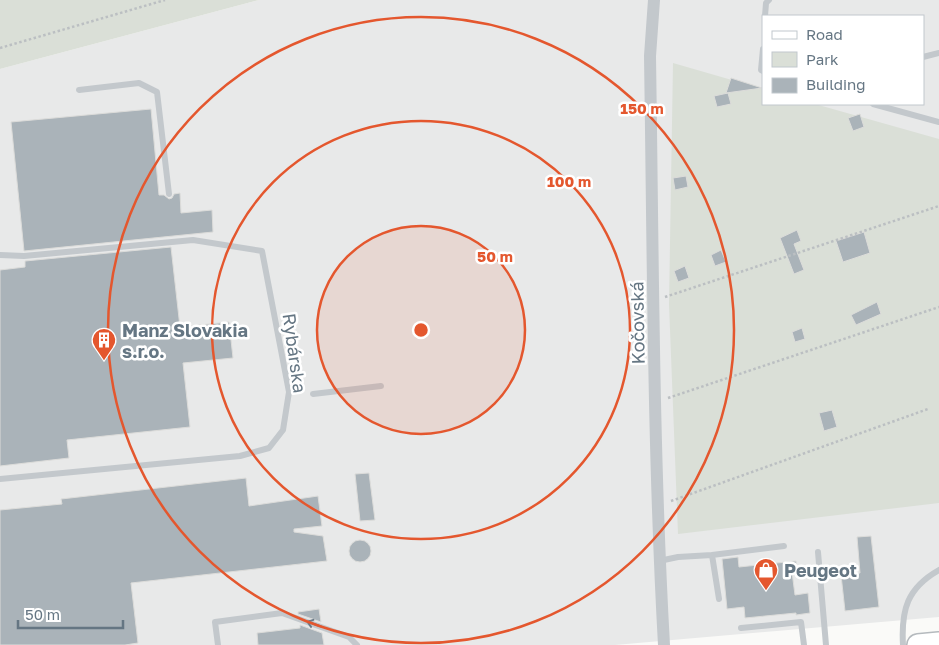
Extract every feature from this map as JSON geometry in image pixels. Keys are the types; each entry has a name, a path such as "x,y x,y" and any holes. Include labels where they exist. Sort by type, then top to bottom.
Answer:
{"main road":[{"path":"918,645 939,643"}],"street":[{"name":"Kočovská","path":"654,0 650,56 657,507 664,645"}],"lane":[{"path":"765,15 766,3 769,0"},
{"path":"924,57 939,53"},
{"path":"79,90 139,83 157,92 169,194"},
{"path":"877,105 939,122"},
{"name":"Rybárska","path":"0,255 24,256 174,239 193,240 262,251 289,392 283,430 269,448 240,456 0,479"},
{"path":"313,394 381,386"},
{"path":"659,561 678,557 712,555 784,546"},
{"path":"818,552 826,645"},
{"path":"712,555 719,599"},
{"path":"903,645 904,611 911,595 926,578 939,570"},
{"path":"218,645 215,622 282,613 349,636 357,645"},
{"path":"741,628 802,622 804,645"}],"path":[{"path":"0,48 165,0"},
{"path":"666,297 939,206"},
{"path":"667,399 939,307"},
{"path":"673,500 928,409"}],"shaded area":[{"path":"259,0 939,0 939,617 615,645 0,645 0,69"}],"green space":[{"path":"0,0 259,0 0,69"},
{"path":"673,63 762,89 762,105 819,105 939,139 939,503 678,534 669,304"}],"building":[{"path":"731,78 762,88 726,93"},
{"path":"728,93 731,104 717,107 714,96"},
{"path":"151,109 159,195 164,195 169,199 174,194 180,193 181,213 212,210 213,232 24,251 11,122"},
{"path":"860,114 864,127 853,131 848,118"},
{"path":"686,176 688,187 675,190 673,178"},
{"path":"797,230 801,241 794,244 804,270 794,274 780,238"},
{"path":"864,232 870,253 843,262 836,241"},
{"name":"Manz Slovakia s.r.o.","path":"171,247 180,327 229,322 233,358 183,363 190,427 67,440 69,458 0,466 0,270 25,267 25,261"},
{"path":"721,250 726,262 715,266 711,255"},
{"path":"685,266 689,278 678,282 674,271"},
{"path":"877,302 881,314 856,325 851,315"},
{"path":"802,328 805,339 795,342 792,332"},
{"path":"832,410 837,427 824,431 819,413"},
{"path":"369,473 375,520 360,521 355,474"},
{"path":"246,478 249,506 318,496 322,526 294,529 294,532 323,536 327,561 131,583 138,643 125,645 0,645 0,510 62,504 61,499"},
{"path":"871,536 879,607 845,611 841,575 860,573 857,537"},
{"path":"360,540 368,543 371,551 368,559 360,562 352,559 349,551 352,543"},
{"path":"738,557 739,567 796,561 797,571 792,572 795,595 808,593 810,613 745,618 744,607 727,609 722,559"},
{"path":"319,609 321,622 298,614 298,612"},
{"path":"300,625 322,633 324,645 258,645 257,633 300,628"}],"place":[{"name":"Manz Slovakia s.r.o.","path":"104,361"},
{"name":"Peugeot","path":"766,591"}]}
